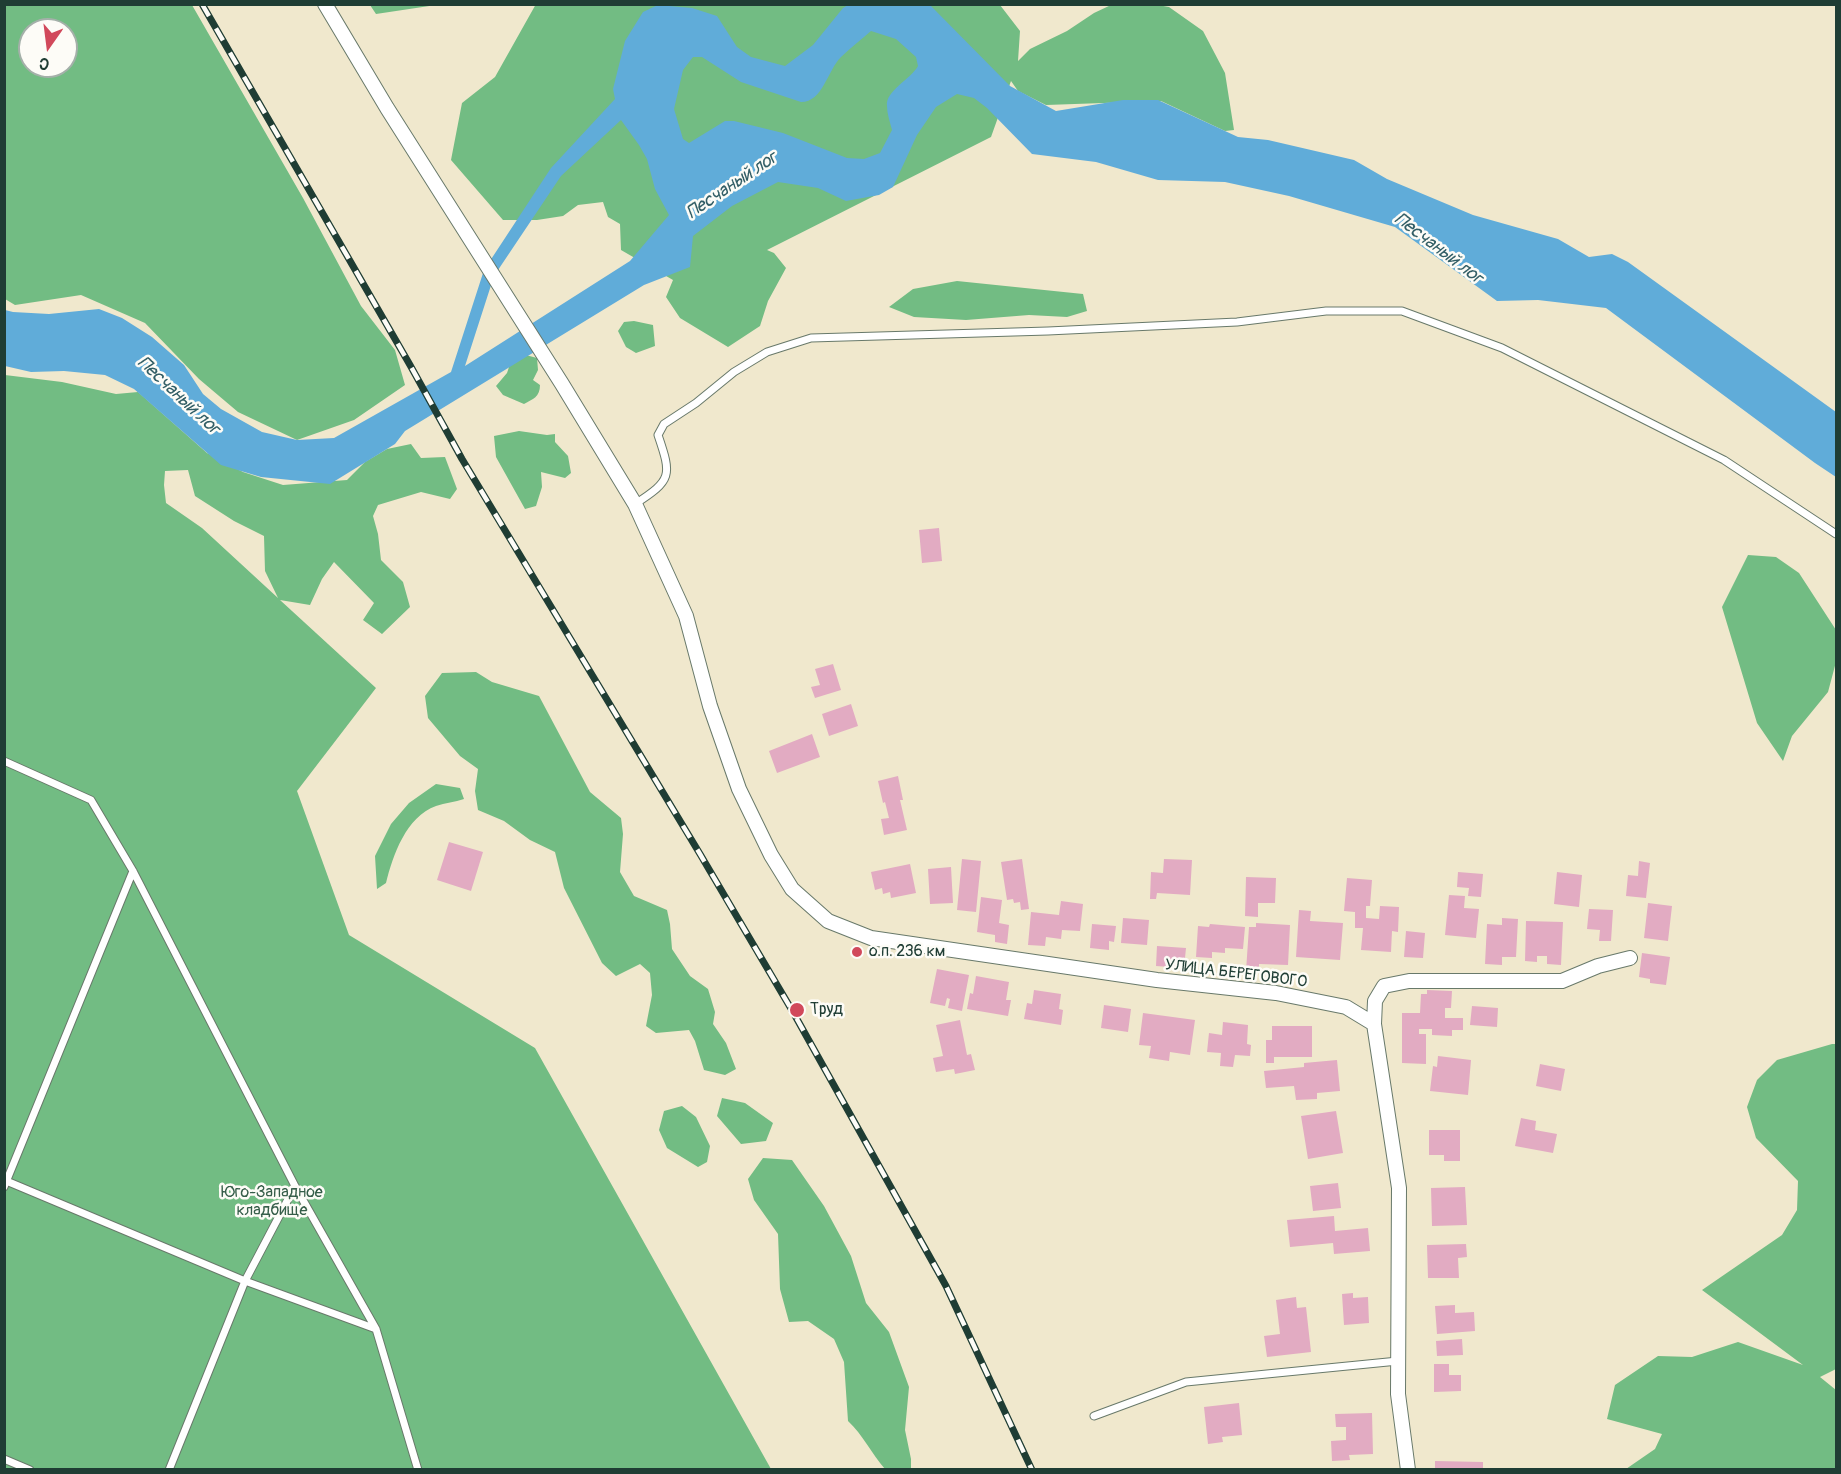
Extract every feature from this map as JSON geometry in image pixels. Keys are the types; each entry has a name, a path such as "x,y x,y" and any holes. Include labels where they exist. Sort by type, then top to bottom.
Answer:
{"street":[{"path":"325,4 635,504"},
{"name":"УЛИЦА БЕРЕГОВОГО","path":"635,504 686,616 710,706 739,789 771,855 792,888 828,921 871,938 1157,980 1275,993 1346,1007 1374,1024"},
{"path":"1408,1470 1398,1394 1399,1188 1374,1024 1375,1001 1384,986 1409,981 1562,981 1598,966 1630,958"}],"lane":[{"path":"635,504 657,489 666,477 666,458 658,435 664,424 696,403 734,372 767,352 811,338 1060,331 1237,322 1326,311 1402,311 1502,348 1619,406 1724,460 1836,534"},
{"path":"4,761 91,800 133,871 295,1186 376,1329 418,1470"},
{"path":"133,871 5,1183 245,1281 376,1329"},
{"path":"169,1470 245,1281 295,1186"},
{"path":"1094,1416 1186,1382 1398,1361"},
{"path":"4,1459 30,1470"}],"green space":[{"path":"536,4 1000,5 1020,31 1018,61 1030,49 1067,31 1111,5 1152,4 1169,7 1203,31 1225,73 1234,130 1225,131 1161,101 1046,105 1018,91 1011,81 991,137 767,250 774,253 786,268 768,301 760,326 728,347 680,318 666,297 673,280 621,250 620,224 608,217 603,202 578,205 563,216 537,220 503,220 451,160 462,103 495,77"},
{"path":"4,5 192,5 303,198 361,306 395,350 405,385 354,420 297,440 238,412 199,379 145,323 81,295 15,305 5,299"},
{"path":"370,5 436,5 376,14"},
{"path":"957,281 1083,294 1087,311 1067,317 1029,315 966,320 914,317 889,307 913,289"},
{"path":"634,321 653,325 655,346 636,353 626,347 618,331 624,322"},
{"path":"522,354 537,358 538,370 533,380 540,385 537,395 524,404 503,395 496,386 507,373 511,361"},
{"name":"Юго-Западное кладбище","path":"5,375 62,382 116,394 138,392 207,453 243,472 283,485 347,480 365,462 387,449 411,444 421,458 445,457 457,489 450,499 421,492 378,505 373,516 381,560 403,582 410,607 382,634 363,620 374,603 334,562 322,579 310,605 280,600 376,688 297,791 349,935 535,1048 771,1469 5,1470","holes":["188,470 195,496 234,521 264,536 265,571 278,598 202,528 166,503 165,471"]},
{"path":"519,431 555,434 555,442 568,456 571,473 565,478 541,472 542,487 536,506 525,509 496,457 494,436"},
{"path":"1748,555 1776,557 1799,573 1836,630 1836,662 1828,692 1792,736 1783,761 1757,723 1722,607"},
{"path":"476,672 492,682 539,696 590,792 621,818 623,834 620,872 634,896 667,910 672,949 690,976 708,989 715,1012 713,1024 726,1043 736,1069 725,1075 704,1070 689,1030 656,1033 646,1026 652,995 650,973 640,964 616,976 602,963 564,888 555,852 530,840 504,821 478,810 475,791 478,769 460,756 428,718 425,696 442,673"},
{"path":"436,784 460,788 464,799 436,806 417,819 402,838 386,883 377,889 375,856 391,824 409,803"},
{"path":"1836,1044 1836,1369 1820,1377 1836,1390 1836,1469 1626,1469 1655,1449 1662,1434 1607,1419 1615,1385 1658,1356 1692,1357 1738,1342 1803,1365 1702,1290 1782,1235 1797,1210 1798,1181 1756,1138 1747,1107 1757,1080 1777,1060"},
{"path":"722,1098 745,1103 773,1123 766,1141 741,1144 717,1116"},
{"path":"682,1106 696,1117 710,1146 707,1162 698,1167 667,1148 659,1130 664,1111"},
{"path":"763,1158 792,1160 824,1206 851,1256 866,1303 889,1332 909,1387 905,1430 911,1469 885,1469 848,1421 844,1362 834,1339 808,1321 789,1322 780,1289 778,1234 754,1200 748,1179"}],"water":[{"name":"Песчаный лог","path":"658,5 692,8 717,16 737,47 751,57 785,66 813,45 848,5 930,5 1010,86 1056,111 1123,100 1158,100 1238,137 1268,140 1354,160 1387,179 1473,215 1558,239 1589,257 1612,254 1628,262 1836,412 1836,477 1606,308 1538,300 1497,301 1395,227 1289,196 1225,182 1158,180 1096,162 1032,154 987,108 974,98 957,94 936,107 917,135 893,187 879,195 846,201 818,188 778,182 732,206 693,236 690,267 644,285 405,431 395,444 330,484 261,477 221,465 134,389 105,375 64,371 31,372 5,366 5,310 49,314 99,309 122,318 152,337 184,365 203,394 221,409 262,432 297,440 334,438 451,372 484,270 551,168 615,99 613,89 625,41 643,12","holes":["871,31 896,39 916,57 918,66 894,90 887,101 892,130 880,153 864,159 847,158 783,133 734,121 725,121 689,143 683,139 674,109 683,70 693,57 702,57 741,82 801,102 808,101 820,91 841,57","621,120 647,159 655,189 669,215 630,261 465,366 494,276 561,176"]}],"building":[{"path":"939,528 942,561 922,563 919,530"},
{"path":"833,664 841,690 815,698 811,687 820,685 815,669"},
{"path":"851,704 858,726 829,736 822,714"},
{"path":"812,734 820,757 777,773 769,751"},
{"path":"898,776 903,800 900,800 907,830 884,835 881,819 889,818 878,781"},
{"path":"449,842 483,852 471,891 437,880"},
{"path":"962,859 981,861 976,912 957,910"},
{"path":"1022,859 1029,909 1021,910 1020,902 1014,903 1013,899 1007,900 1001,862"},
{"path":"1164,859 1192,860 1190,895 1157,893 1156,899 1150,899 1151,872 1163,873"},
{"path":"1639,861 1650,863 1646,898 1626,896 1628,875 1638,876"},
{"path":"910,864 916,893 891,898 890,892 883,894 882,888 875,890 871,872"},
{"path":"951,867 953,903 930,904 928,869"},
{"path":"1458,872 1483,874 1481,897 1468,896 1469,888 1457,887"},
{"path":"1557,872 1582,875 1579,907 1554,904"},
{"path":"1246,877 1276,878 1275,903 1258,903 1258,917 1245,916"},
{"path":"1347,878 1372,880 1370,906 1366,906 1366,918 1379,919 1380,906 1399,907 1398,932 1392,931 1391,952 1361,950 1363,928 1355,928 1355,912 1344,911"},
{"path":"1449,895 1465,896 1464,908 1479,909 1476,938 1445,935"},
{"path":"981,897 1002,900 999,923 1009,925 1007,944 995,942 995,935 977,932"},
{"path":"1061,901 1083,904 1080,931 1062,930 1061,939 1046,937 1045,946 1028,945 1031,912 1059,915"},
{"path":"1648,903 1672,906 1668,941 1644,938"},
{"path":"1589,909 1613,910 1611,941 1599,941 1600,930 1587,929"},
{"path":"1299,910 1311,911 1310,921 1343,923 1340,960 1296,957"},
{"path":"1123,918 1149,920 1147,945 1121,943"},
{"path":"1502,918 1518,919 1516,957 1502,957 1502,965 1485,964 1487,924 1502,925"},
{"path":"1526,921 1563,922 1561,965 1547,964 1547,956 1537,956 1537,962 1525,961"},
{"path":"1256,923 1290,925 1288,965 1259,964 1259,972 1246,971 1249,927 1256,927"},
{"path":"1092,924 1116,926 1114,942 1109,941 1109,950 1090,948"},
{"path":"1210,924 1245,927 1243,949 1225,948 1225,953 1212,952 1212,958 1196,957 1198,926 1209,927"},
{"path":"1406,931 1425,933 1423,958 1404,957"},
{"path":"1157,946 1186,948 1184,968 1156,966"},
{"path":"1642,953 1670,957 1666,985 1650,983 1650,979 1639,977"},
{"path":"937,969 969,975 962,1011 948,1008 950,999 947,998 945,1006 930,1003"},
{"path":"976,976 1009,982 1006,1000 1011,1000 1008,1016 967,1009 970,993 973,994"},
{"path":"1034,990 1061,994 1059,1009 1063,1010 1061,1025 1024,1019 1027,1003 1032,1004"},
{"path":"1427,990 1452,991 1451,1008 1445,1008 1445,1018 1463,1018 1463,1030 1452,1030 1452,1036 1432,1035 1432,1029 1419,1029 1419,1034 1426,1034 1426,1064 1402,1063 1402,1013 1420,1013 1421,994 1427,994"},
{"path":"1104,1005 1131,1009 1128,1032 1101,1028"},
{"path":"1472,1006 1498,1008 1497,1027 1470,1025"},
{"path":"1143,1013 1195,1020 1190,1055 1170,1052 1169,1061 1149,1058 1151,1046 1139,1045"},
{"path":"960,1020 967,1055 971,1054 975,1070 955,1074 954,1069 936,1072 933,1058 943,1056 936,1025"},
{"path":"1223,1022 1248,1025 1247,1044 1251,1045 1250,1056 1235,1055 1233,1067 1220,1066 1221,1053 1207,1052 1209,1033 1222,1035"},
{"path":"1272,1026 1312,1026 1312,1057 1274,1057 1274,1063 1266,1063 1266,1040 1272,1040"},
{"path":"1438,1056 1471,1060 1468,1095 1430,1091 1433,1066 1437,1067"},
{"path":"1337,1060 1340,1091 1317,1093 1317,1099 1296,1100 1294,1086 1266,1088 1264,1071 1304,1067 1304,1063"},
{"path":"1540,1064 1565,1069 1561,1091 1536,1086"},
{"path":"1336,1111 1343,1153 1308,1159 1301,1116"},
{"path":"1521,1118 1536,1121 1535,1130 1557,1134 1553,1153 1515,1146"},
{"path":"1429,1130 1460,1130 1460,1161 1444,1161 1444,1155 1429,1155"},
{"path":"1338,1183 1341,1208 1313,1211 1310,1186"},
{"path":"1465,1187 1467,1225 1432,1226 1431,1188"},
{"path":"1334,1216 1335,1231 1368,1228 1370,1251 1334,1254 1333,1243 1290,1247 1287,1220"},
{"path":"1466,1244 1467,1257 1458,1258 1459,1278 1428,1278 1427,1245"},
{"path":"1353,1293 1353,1298 1368,1297 1369,1323 1344,1325 1342,1294"},
{"path":"1296,1297 1297,1308 1306,1307 1311,1352 1267,1357 1264,1336 1280,1334 1276,1300"},
{"path":"1455,1305 1455,1313 1474,1312 1475,1331 1437,1334 1435,1306"},
{"path":"1462,1339 1463,1355 1437,1356 1436,1341"},
{"path":"1434,1364 1449,1364 1449,1375 1461,1375 1461,1391 1434,1392"},
{"path":"1239,1403 1242,1435 1222,1437 1223,1442 1208,1444 1204,1407"},
{"path":"1372,1413 1373,1454 1349,1455 1350,1460 1332,1461 1331,1441 1346,1440 1346,1427 1336,1427 1335,1414"},
{"path":"1435,1461 1483,1462 1483,1470 1435,1470"}],"railway":[{"path":"202,4 462,459 793,1012 946,1286 1032,1470"}],"place":[{"name":"о.п. 236 км","path":"857,952"},
{"name":"Труд","path":"797,1010"}]}
